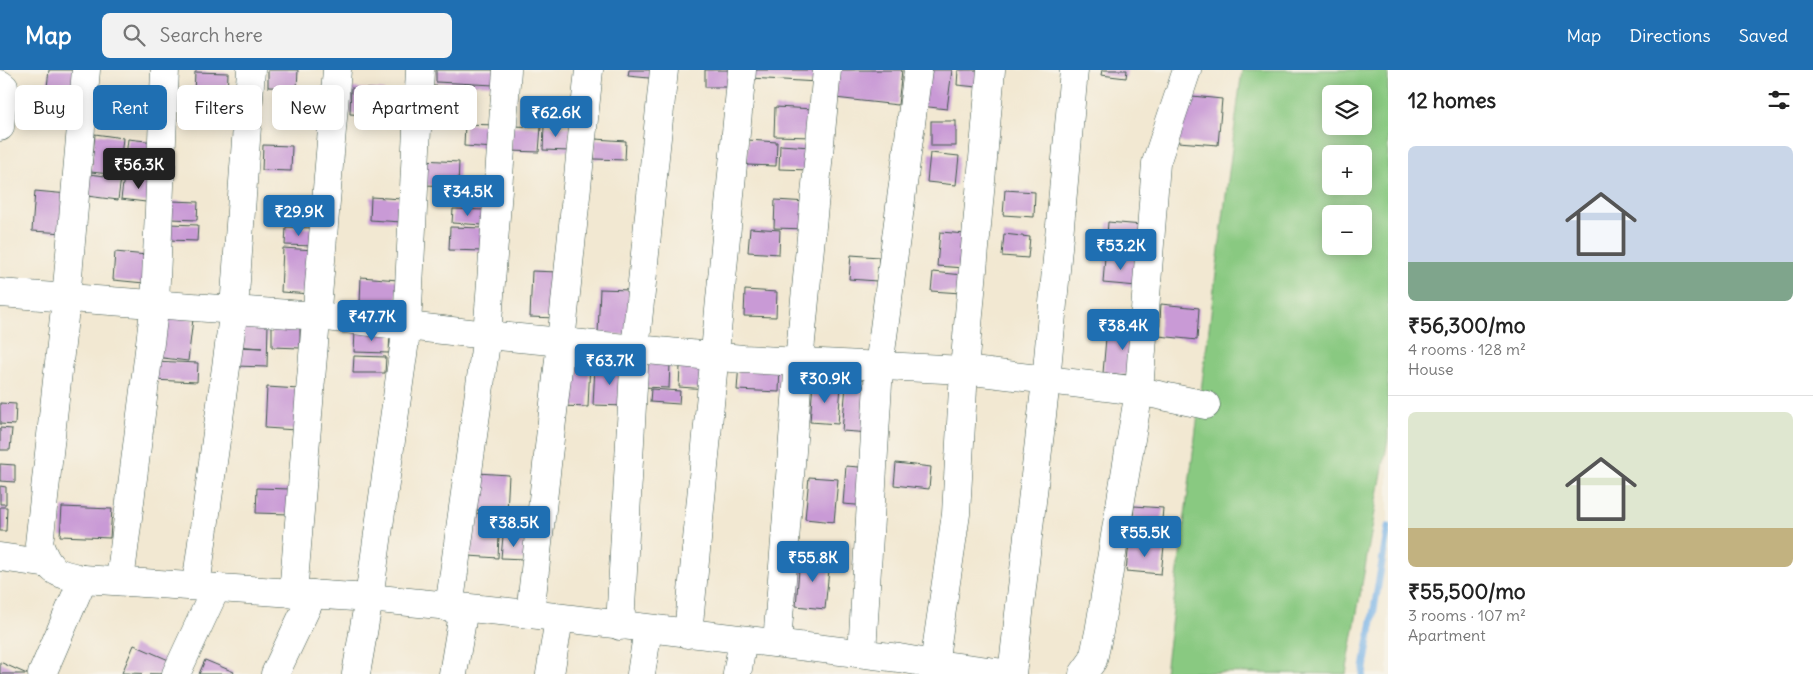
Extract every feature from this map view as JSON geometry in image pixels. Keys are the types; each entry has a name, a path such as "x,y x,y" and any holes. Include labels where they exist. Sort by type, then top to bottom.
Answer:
{"street":[{"path":"86,70 66,299 39,544 56,573 83,579 369,598 530,614 559,619 777,643 833,662 862,653 933,669 1011,674 1046,381 1074,70"},
{"path":"120,581 155,303 165,70"},
{"path":"176,674 206,587 234,309 251,70"},
{"path":"275,674 303,594 318,316 337,70"},
{"path":"356,674 369,598 407,326 420,70"},
{"path":"453,674 457,608 487,335 507,70"},
{"path":"530,614 589,70"},
{"path":"620,626 635,350 664,70"},
{"path":"688,634 742,70"},
{"path":"777,643 799,362 827,70"},
{"path":"862,653 879,367 918,70"},
{"path":"933,669 956,514 964,370 991,70"},
{"path":"1084,674 1093,660 1099,632 1138,391 1156,163 1187,70"},
{"path":"0,84 4,87 0,127"},
{"path":"0,293 318,316 635,350 879,367 964,370 1138,391 1206,405"},
{"path":"0,557 49,564"},
{"path":"42,674 83,579"},
{"path":"550,674 559,619"},
{"path":"641,674 648,629"},
{"path":"737,674 743,640"}],"green space":[{"path":"1242,70 1388,70 1388,439 1346,674 1165,672"}],"building":[{"path":"49,70 82,70 80,85 47,85"},
{"path":"268,70 298,70 297,85 272,85 272,87 268,87"},
{"path":"436,70 495,70 494,85 436,82"},
{"path":"629,70 660,70 659,79 628,76"},
{"path":"705,70 734,70 734,87 705,87"},
{"path":"750,70 818,70 817,82 750,78"},
{"path":"838,70 902,70 898,105 835,98"},
{"path":"924,70 952,70 947,109 920,106"},
{"path":"958,70 989,70 987,88 957,85"},
{"path":"1102,70 1127,70 1126,78 1101,75"},
{"path":"195,72 228,73 227,85 194,85"},
{"path":"351,88 354,88 354,114 350,114"},
{"path":"1182,95 1222,99 1218,145 1178,142"},
{"path":"775,107 814,109 812,137 774,136"},
{"path":"931,121 956,121 956,146 931,146"},
{"path":"477,124 496,125 495,148 464,146 465,130 477,130"},
{"path":"512,126 541,127 539,152 511,151"},
{"path":"544,126 570,127 569,151 543,150"},
{"path":"95,134 123,138 119,175 91,172"},
{"path":"128,139 155,142 151,176 124,173"},
{"path":"595,139 626,141 625,160 594,159"},
{"path":"748,140 777,142 776,166 747,165"},
{"path":"263,145 292,146 291,171 262,170"},
{"path":"780,145 811,147 810,170 779,169"},
{"path":"930,153 959,156 956,185 927,182"},
{"path":"423,160 459,162 458,186 422,185"},
{"path":"89,174 121,178 118,200 87,196"},
{"path":"124,176 157,180 154,203 121,199"},
{"path":"456,189 485,190 484,206 455,205"},
{"path":"1005,190 1035,192 1034,217 1003,215"},
{"path":"35,191 68,194 65,233 32,231"},
{"path":"371,197 402,199 402,222 370,220"},
{"path":"775,200 808,202 807,229 774,228"},
{"path":"172,201 198,202 197,220 171,219"},
{"path":"453,209 484,210 483,225 452,223"},
{"path":"1108,222 1142,225 1140,252 1106,249"},
{"path":"169,224 198,225 197,241 168,240"},
{"path":"286,227 313,228 313,246 285,245"},
{"path":"450,227 484,228 483,251 449,250"},
{"path":"750,228 780,230 779,254 748,252"},
{"path":"940,232 967,234 964,268 937,266"},
{"path":"1004,234 1030,237 1028,258 1002,256"},
{"path":"283,248 314,250 312,294 281,292"},
{"path":"115,252 147,255 144,283 113,280"},
{"path":"851,255 879,257 877,281 849,279"},
{"path":"1105,256 1139,259 1137,286 1103,283"},
{"path":"532,271 558,272 556,318 530,317"},
{"path":"933,272 963,275 961,293 931,291"},
{"path":"361,277 398,280 396,305 360,303"},
{"path":"600,289 630,290 628,335 598,333"},
{"path":"745,290 777,292 776,317 744,316"},
{"path":"1161,304 1199,308 1197,340 1159,336"},
{"path":"160,315 193,319 188,361 155,357"},
{"path":"238,320 268,323 267,367 235,366 236,347 262,348 235,346"},
{"path":"272,326 300,327 300,348 272,347"},
{"path":"1107,326 1143,329 1139,376 1103,373"},
{"path":"355,331 390,332 389,353 354,352"},
{"path":"354,356 386,357 385,373 353,373"},
{"path":"154,361 198,363 197,382 152,380"},
{"path":"563,361 590,362 588,407 561,406"},
{"path":"643,363 670,364 669,388 642,387"},
{"path":"739,363 780,365 779,392 737,390"},
{"path":"595,366 628,367 626,406 593,405"},
{"path":"680,367 708,368 707,389 679,387"},
{"path":"813,383 841,386 838,424 810,422"},
{"path":"846,385 875,387 871,433 842,431"},
{"path":"267,387 299,389 296,430 265,428"},
{"path":"651,389 680,391 679,404 650,402"},
{"path":"0,403 16,404 15,425 0,424"},
{"path":"0,428 12,429 10,450 0,450"},
{"path":"896,463 931,467 929,489 894,485"},
{"path":"0,464 15,465 15,482 0,481"},
{"path":"846,466 872,468 869,506 843,504"},
{"path":"477,473 509,475 507,512 476,510"},
{"path":"809,477 838,479 834,522 805,519"},
{"path":"0,486 6,487 6,504 0,504"},
{"path":"257,488 290,489 289,514 256,513"},
{"path":"1134,506 1163,508 1161,532 1132,529"},
{"path":"0,507 7,507 6,531 0,531"},
{"path":"62,507 112,509 110,538 60,536"},
{"path":"471,513 500,514 498,558 469,556"},
{"path":"503,536 526,537 524,559 501,558"},
{"path":"1129,543 1164,546 1161,574 1126,571"},
{"path":"800,558 830,560 825,609 796,606"},
{"path":"134,645 171,661 166,674 122,673"},
{"path":"205,660 234,672 233,674 199,674"},
{"path":"0,662 27,674 0,674"}],"waterway":[{"path":"1363,674 1388,527"}]}
